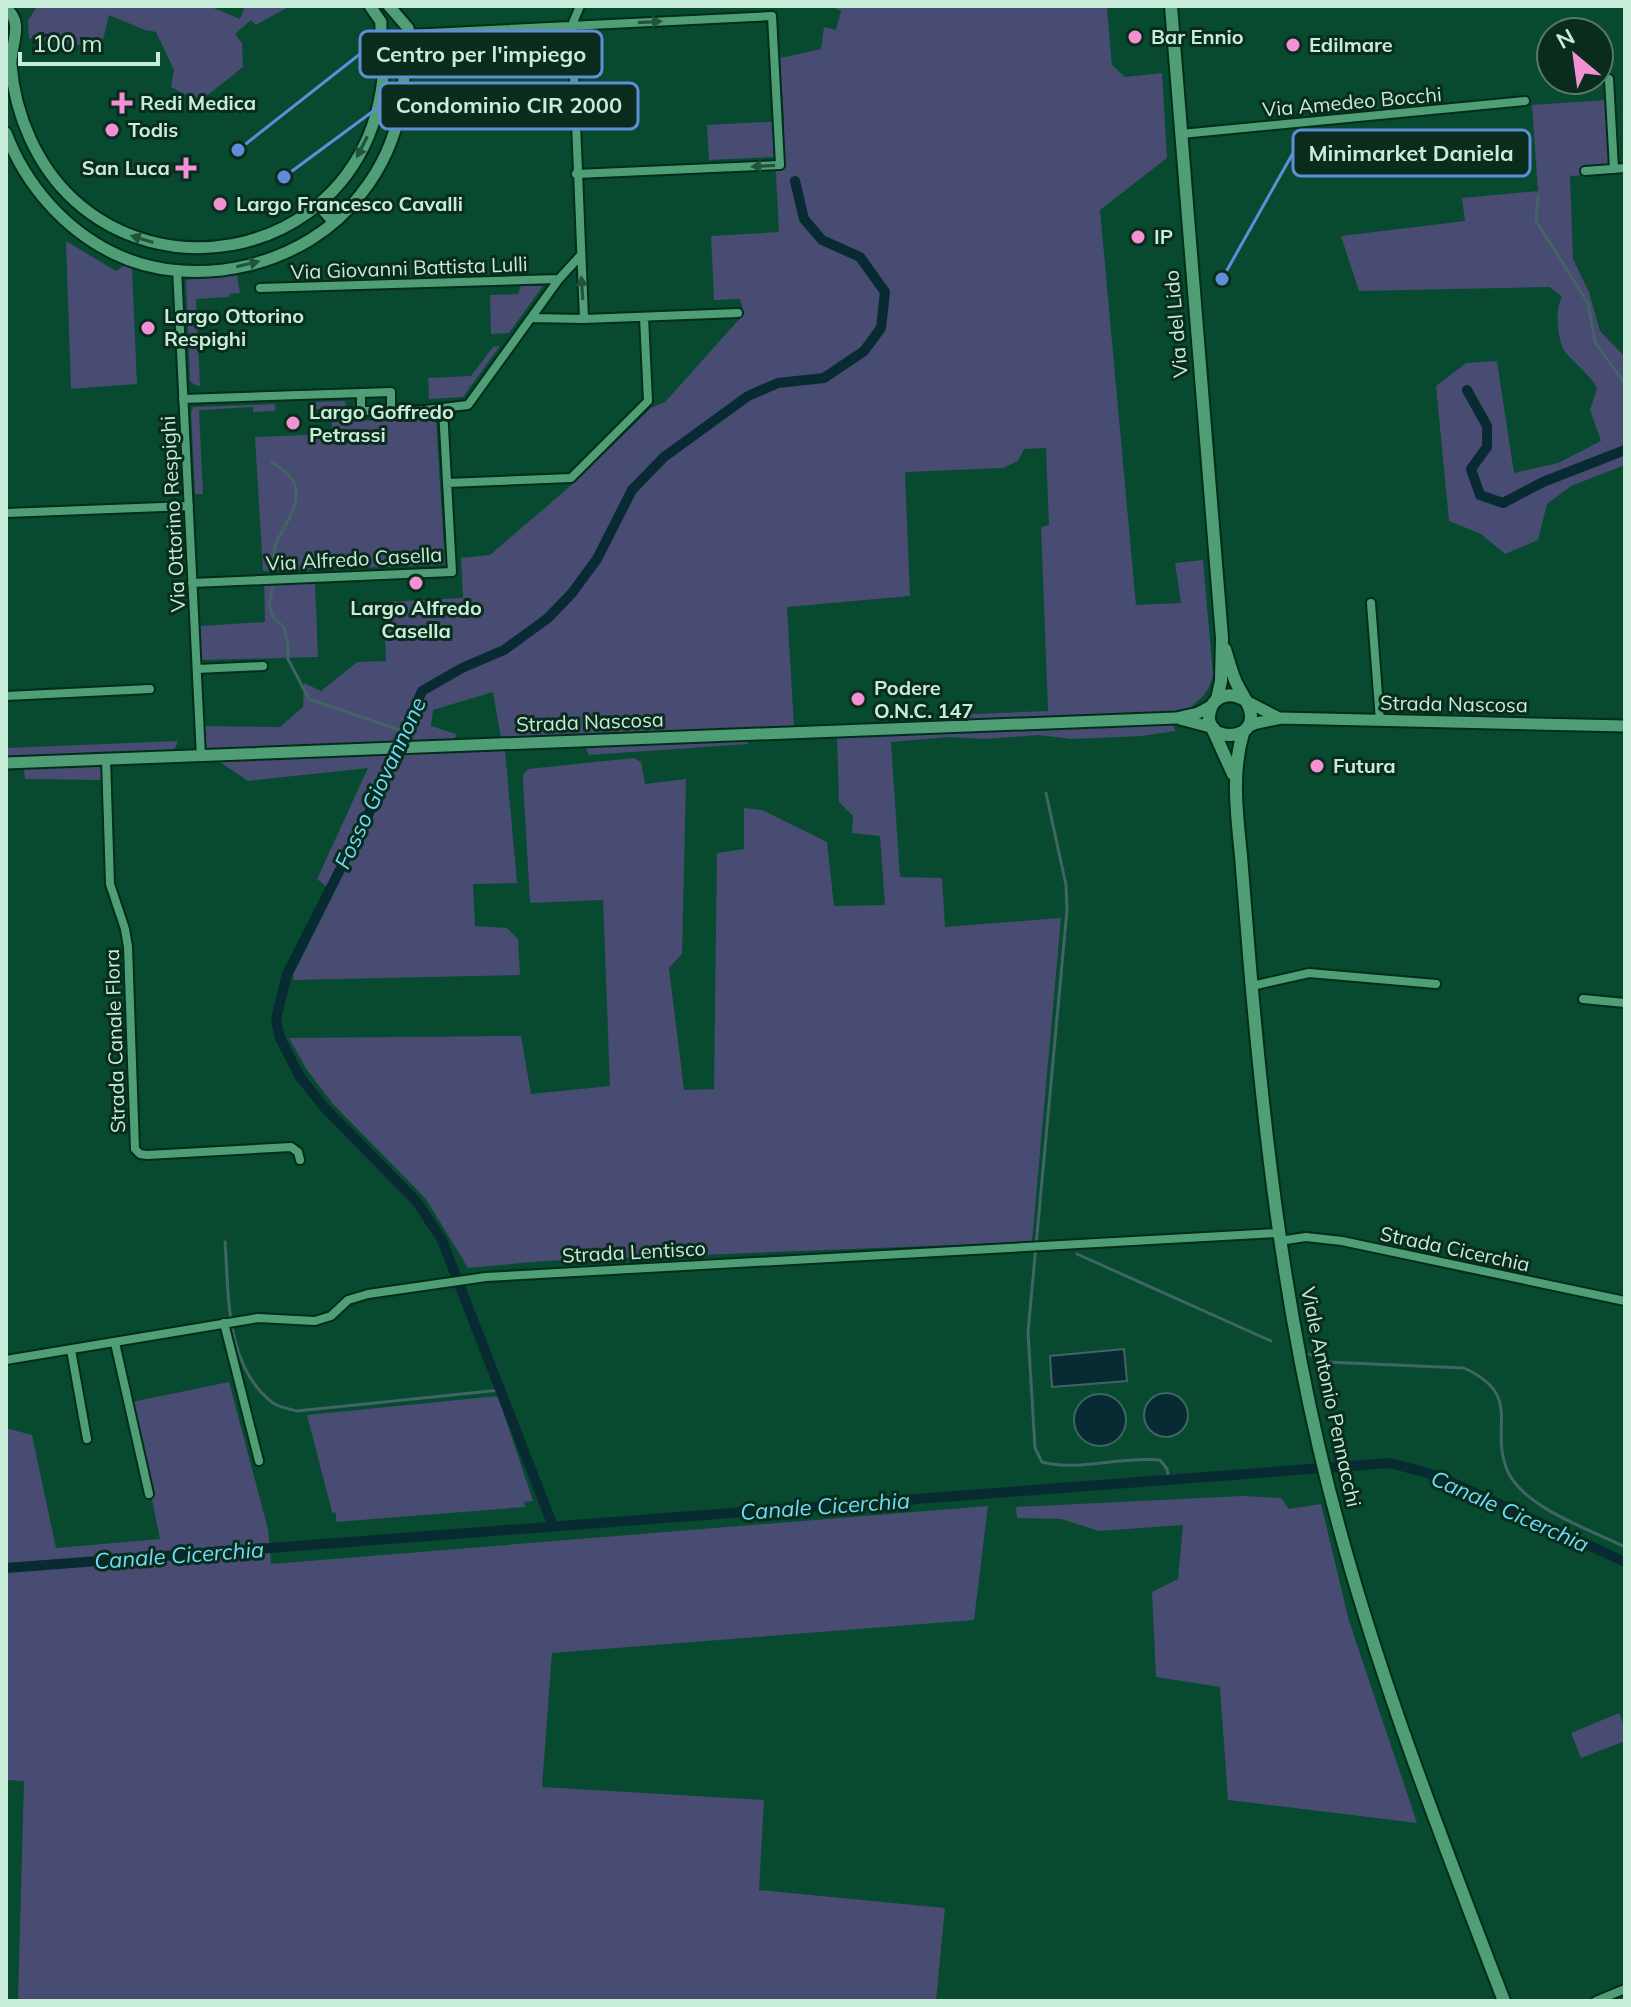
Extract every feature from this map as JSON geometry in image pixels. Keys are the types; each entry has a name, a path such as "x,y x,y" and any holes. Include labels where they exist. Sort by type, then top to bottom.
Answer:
{"main road":[{"name":"Via del Lido","path":"1171,6 1222,638 1221,681 1214,702"},
{"name":"Via del Lido","path":"1222,638 1235,680 1246,701"},
{"path":"1235,695 1246,701 1251,717 1245,730 1230,737 1215,730 1209,721 1214,702 1235,695"},
{"name":"Viale Antonio Pennacchi","path":"1215,730 1234,777 1278,1237 1298,1354 1319,1449 1383,1675 1409,1752 1504,2001"},
{"name":"Viale Antonio Pennacchi","path":"1234,777 1245,730"}],"street":[{"path":"6,9 15,18 10,38 11,67 22,115 41,160 56,181 90,214 108,226 149,242 182,248 213,247 260,238 288,225 318,204 343,178 364,147 380,93 383,45 380,18 370,6"},
{"path":"6,133 20,164 42,195 60,215 95,243 135,261 177,269 212,270 254,264 302,245 334,222 360,196 387,151 400,107 407,33 389,6"},
{"path":"580,6 572,25 584,319"},
{"path":"381,28 390,20 407,33 772,16 780,165 576,174"},
{"path":"383,45 397,50 407,33"},
{"path":"1610,96 1614,169"},
{"name":"Via Amedeo Bocchi","path":"1181,134 1525,101"},
{"path":"1585,171 1625,168"},
{"path":"42,195 56,181"},
{"path":"318,204 334,222"},
{"path":"361,393 361,411 464,407 473,401 559,279 580,256"},
{"name":"Via Ottorino Respighi","path":"177,269 201,757"},
{"name":"Via Giovanni Battista Lulli","path":"260,288 559,279"},
{"path":"531,318 738,313"},
{"path":"447,483 571,478 648,401 644,317"},
{"path":"183,399 391,392 391,410"},
{"name":"Via Alfredo Casella","path":"192,583 452,572 443,409"},
{"path":"6,513 189,506"},
{"path":"1371,603 1380,721"},
{"path":"197,669 263,666"},
{"path":"6,696 150,689"},
{"name":"Strada Nascosa","path":"1246,701 1281,718"},
{"name":"Strada Nascosa","path":"6,763 1176,718 1198,713 1214,702"},
{"name":"Strada Nascosa","path":"1176,718 1215,730"},
{"name":"Strada Nascosa","path":"1245,730 1257,723 1281,718 1625,726"},
{"name":"Strada Canale Flora","path":"106,759 110,884 128,947 135,1149 147,1155 291,1147 298,1152 300,1160"},
{"path":"1252,986 1309,973 1436,984"},
{"path":"1583,999 1625,1003"},
{"name":"Strada Lentisco","path":"6,1360 238,1321 274,1317 315,1321 331,1316 345,1303 359,1296 471,1279 808,1257 1278,1237"},
{"name":"Strada Cicerchia","path":"1278,1237 1342,1241 1625,1301"},
{"path":"224,1323 259,1461"},
{"path":"115,1343 149,1494"},
{"path":"71,1350 87,1439"},
{"path":"1596,2001 1625,1989"}],"shaded area":[{"path":"37,6 209,6 240,19 245,6 290,6 256,25 251,20 235,34 242,43 243,67 199,102 171,87 174,70 156,32 109,15 101,48 29,38 28,21"},
{"path":"830,6 1125,6 1107,8 1112,65 1125,77 1162,73 1167,158 1100,210 1136,605 1181,603 1175,563 1203,560 1213,675 1211,683 1187,713 1171,716 1175,731 1142,736 1072,739 1038,735 891,742 900,877 942,878 945,927 1061,918 1032,1242 544,1261 468,1268 426,1199 333,1104 307,1070 289,1038 521,1036 531,1094 610,1086 603,900 530,903 523,775 528,769 634,758 641,762 645,784 686,779 682,954 669,968 684,1090 714,1089 717,853 744,849 744,808 762,810 827,842 834,906 885,905 880,836 852,833 853,816 839,802 837,737 928,733 948,715 1048,711 1041,527 1049,525 1046,448 1024,449 1018,461 1003,468 905,472 910,596 787,607 794,726 746,728 748,744 589,755 580,735 501,738 493,692 433,710 431,726 456,734 452,753 505,750 517,883 473,884 475,926 507,928 518,939 520,975 294,980 293,975 334,893 317,879 368,768 248,781 205,752 203,726 280,727 303,707 304,683 321,691 357,662 386,661 384,602 463,598 461,558 490,555 575,482 651,408 665,402 744,314 740,299 714,300 711,236 779,232 775,157 709,160 707,125 784,121 780,58 821,49 824,27 836,30 841,11"},
{"path":"1605,100 1610,173 1570,176 1573,259 1589,292 1600,331 1625,357 1625,465 1571,486 1547,504 1538,540 1505,554 1481,534 1449,521 1436,386 1466,363 1497,361 1514,473 1558,463 1601,441 1590,410 1597,388 1561,343 1558,315 1562,297 1550,287 1359,291 1341,236 1465,221 1462,198 1538,191 1532,105"},
{"path":"66,241 116,271 125,265 132,268 137,384 71,389"},
{"path":"237,275 240,293 229,294 229,297 196,299 200,386 195,385 190,381 186,280"},
{"path":"521,285 543,286 509,333 491,334 490,295 518,294"},
{"path":"500,346 463,397 429,399 428,378 471,376 493,347"},
{"path":"345,401 348,421 436,419 445,565 263,571 255,437 332,434 332,409 311,409 309,405 313,402"},
{"path":"274,404 274,411 253,412 253,407 199,410 203,494 195,494 193,407"},
{"path":"315,582 318,657 202,660 199,626 265,622 264,584"},
{"path":"178,741 173,753 113,755 102,780 25,779 23,760 6,761 6,748"},
{"path":"1124,1349 1127,1381 1052,1387 1050,1356"},
{"path":"229,1382 268,1529 271,1564 988,1506 974,1620 552,1653 542,1787 764,1800 759,1890 945,1908 936,2001 18,2001 24,1781 6,1780 6,1428 32,1435 56,1548 160,1539 132,1402"},
{"path":"1166,1393 1182,1399 1188,1415 1182,1431 1166,1437 1150,1431 1144,1415 1150,1399"},
{"path":"1100,1394 1118,1402 1126,1420 1118,1438 1100,1446 1082,1438 1074,1420 1082,1402"},
{"path":"498,1396 533,1501 524,1502 525,1507 336,1522 307,1415"},
{"path":"1242,1496 1281,1498 1289,1509 1321,1504 1349,1621 1417,1823 1228,1800 1220,1687 1156,1677 1152,1592 1178,1579 1183,1525 1099,1531 1061,1519 1017,1518 1016,1507"},
{"path":"1619,1713 1625,1728 1625,1741 1581,1758 1571,1733"}],"waterway":[{"name":"Fosso Giovannone","path":"553,1526 442,1240 417,1202 324,1107 300,1077 280,1038 276,1019 287,974 375,801 422,691 462,668 504,650 548,618 572,593 597,559 632,490 664,457 748,396 778,383 824,378 864,351 881,328 885,292 860,257 822,240 804,219 795,181"},
{"path":"1538,195 1536,221 1588,303 1595,342 1625,384"},
{"path":"1467,390 1487,426 1487,447 1471,469 1480,495 1503,503 1543,482 1625,450"},
{"path":"271,461 291,478 296,494 292,511 275,546 273,568"},
{"path":"274,583 269,604 273,617 284,627 288,659 309,699 405,732"},
{"path":"1046,793 1066,885 1067,910 1028,1332 1035,1448 1042,1462 1056,1465 1160,1460 1167,1469 1169,1480"},
{"path":"225,1242 229,1307 238,1350 257,1388 275,1404 297,1411 500,1390"},
{"path":"1077,1254 1271,1341"},
{"path":"1309,1354 1326,1362 1464,1368 1483,1379 1494,1390 1499,1401 1503,1456 1508,1472 1517,1485 1529,1497 1560,1517 1625,1547"},
{"name":"Canale Cicerchia","path":"6,1568 1390,1463 1438,1476 1625,1562"}],"place":[{"name":"Bar Ennio","path":"1135,37"},
{"name":"Edilmare","path":"1293,45"},
{"name":"Redi Medica","path":"122,103"},
{"name":"Todis","path":"112,130"},
{"name":"Centro per l'impiego","path":"238,150"},
{"name":"San Luca","path":"186,168"},
{"name":"Condominio CIR 2000","path":"284,177"},
{"name":"Largo Francesco Cavalli","path":"220,204"},
{"name":"IP","path":"1138,237"},
{"name":"Minimarket Daniela","path":"1222,279"},
{"name":"Largo Ottorino Respighi","path":"148,328"},
{"name":"Largo Goffredo Petrassi","path":"293,423"},
{"name":"Largo Alfredo Casella","path":"416,583"},
{"name":"Podere O.N.C. 147","path":"858,699"},
{"name":"Futura","path":"1317,766"}]}
